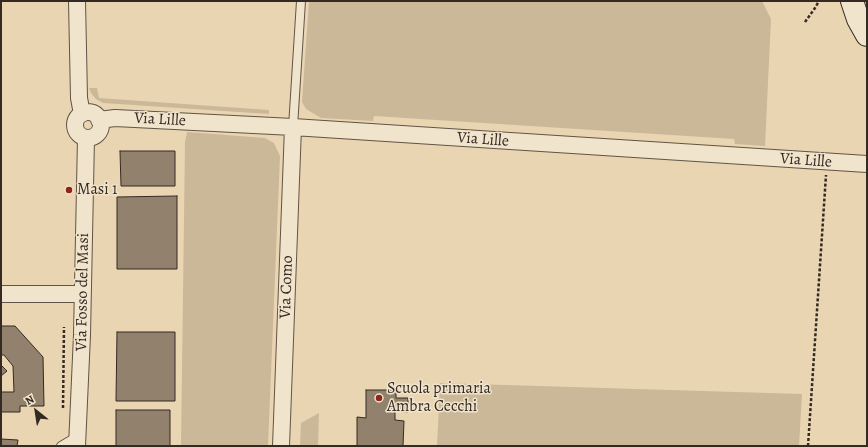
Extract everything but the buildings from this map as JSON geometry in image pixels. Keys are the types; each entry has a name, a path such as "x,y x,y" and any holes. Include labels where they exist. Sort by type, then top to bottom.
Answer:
{"main road":[{"path":"849,4 867,35"}],"street":[{"path":"77,1 78,98 82,114"},
{"path":"82,114 94,114 99,120 99,131 94,136 86,138 79,135 76,131 76,120 82,114"},
{"name":"Via Lille","path":"99,120 115,118 293,128 867,164"},
{"name":"Via Como","path":"281,446 293,128"},
{"name":"Via Fosso del Masi","path":"78,441 82,335 86,138"},
{"path":"1,294 82,294"}],"lane":[{"path":"293,128 301,1"},
{"path":"61,446 78,441"}],"path":[{"path":"805,22 819,1"},
{"path":"808,446 827,162"},
{"path":"63,412 64,327"}],"shaded area":[{"path":"309,1 762,1 771,19 765,146 735,144 734,139 374,116 373,121 321,118 306,109 302,102"},
{"path":"89,88 97,88 99,98 269,110 269,114 103,103 96,99"},
{"path":"187,132 265,138 274,143 280,156 268,446 181,446 185,142"},
{"path":"440,383 802,394 799,446 437,446"},
{"path":"319,413 318,446 300,446 301,423"}],"place":[{"name":"Masi 1","path":"69,190"},
{"name":"Scuola primaria Ambra Cecchi","path":"379,398"}]}
